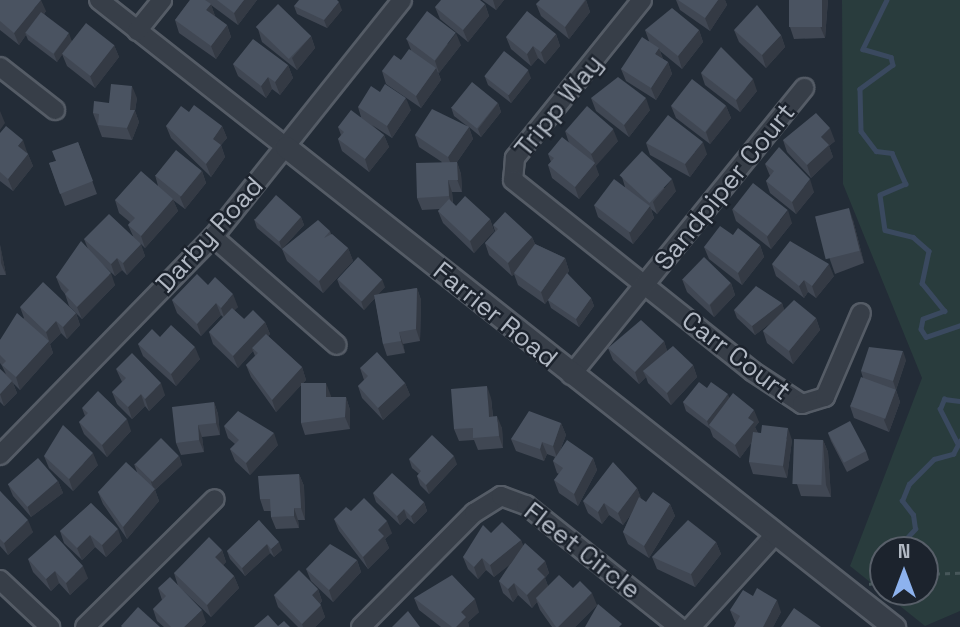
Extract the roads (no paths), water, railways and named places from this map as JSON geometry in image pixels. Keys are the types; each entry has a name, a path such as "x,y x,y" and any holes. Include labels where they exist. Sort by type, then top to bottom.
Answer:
{"street":[{"name":"Farrier Road","path":"99,0 773,537 894,627"},
{"path":"137,31 162,0"},
{"name":"Darby Road","path":"0,455 213,237 402,0"},
{"name":"Tripp Way","path":"642,0 515,158 511,173 526,192 645,286"},
{"path":"0,67 55,110"},
{"name":"Sandpiper Court","path":"571,375 804,88"},
{"path":"213,237 337,345"},
{"name":"Carr Court","path":"645,286 802,404 825,397 861,313"},
{"name":"Fleet Circle","path":"361,627 474,513 500,496 526,505 679,627"},
{"path":"85,627 215,499"},
{"path":"691,627 773,537"},
{"path":"0,580 50,627"}],"waterway":[{"path":"887,0 863,49 891,57 893,65 860,89 861,131 876,151 892,153 906,184 880,195 885,230 913,237 929,251 922,283 945,311 923,319 921,329 926,337 960,325"},
{"path":"957,443 940,409 944,399 960,401"},
{"path":"909,536 915,529 913,515 902,501 909,484 934,459 953,454 960,441"}]}
